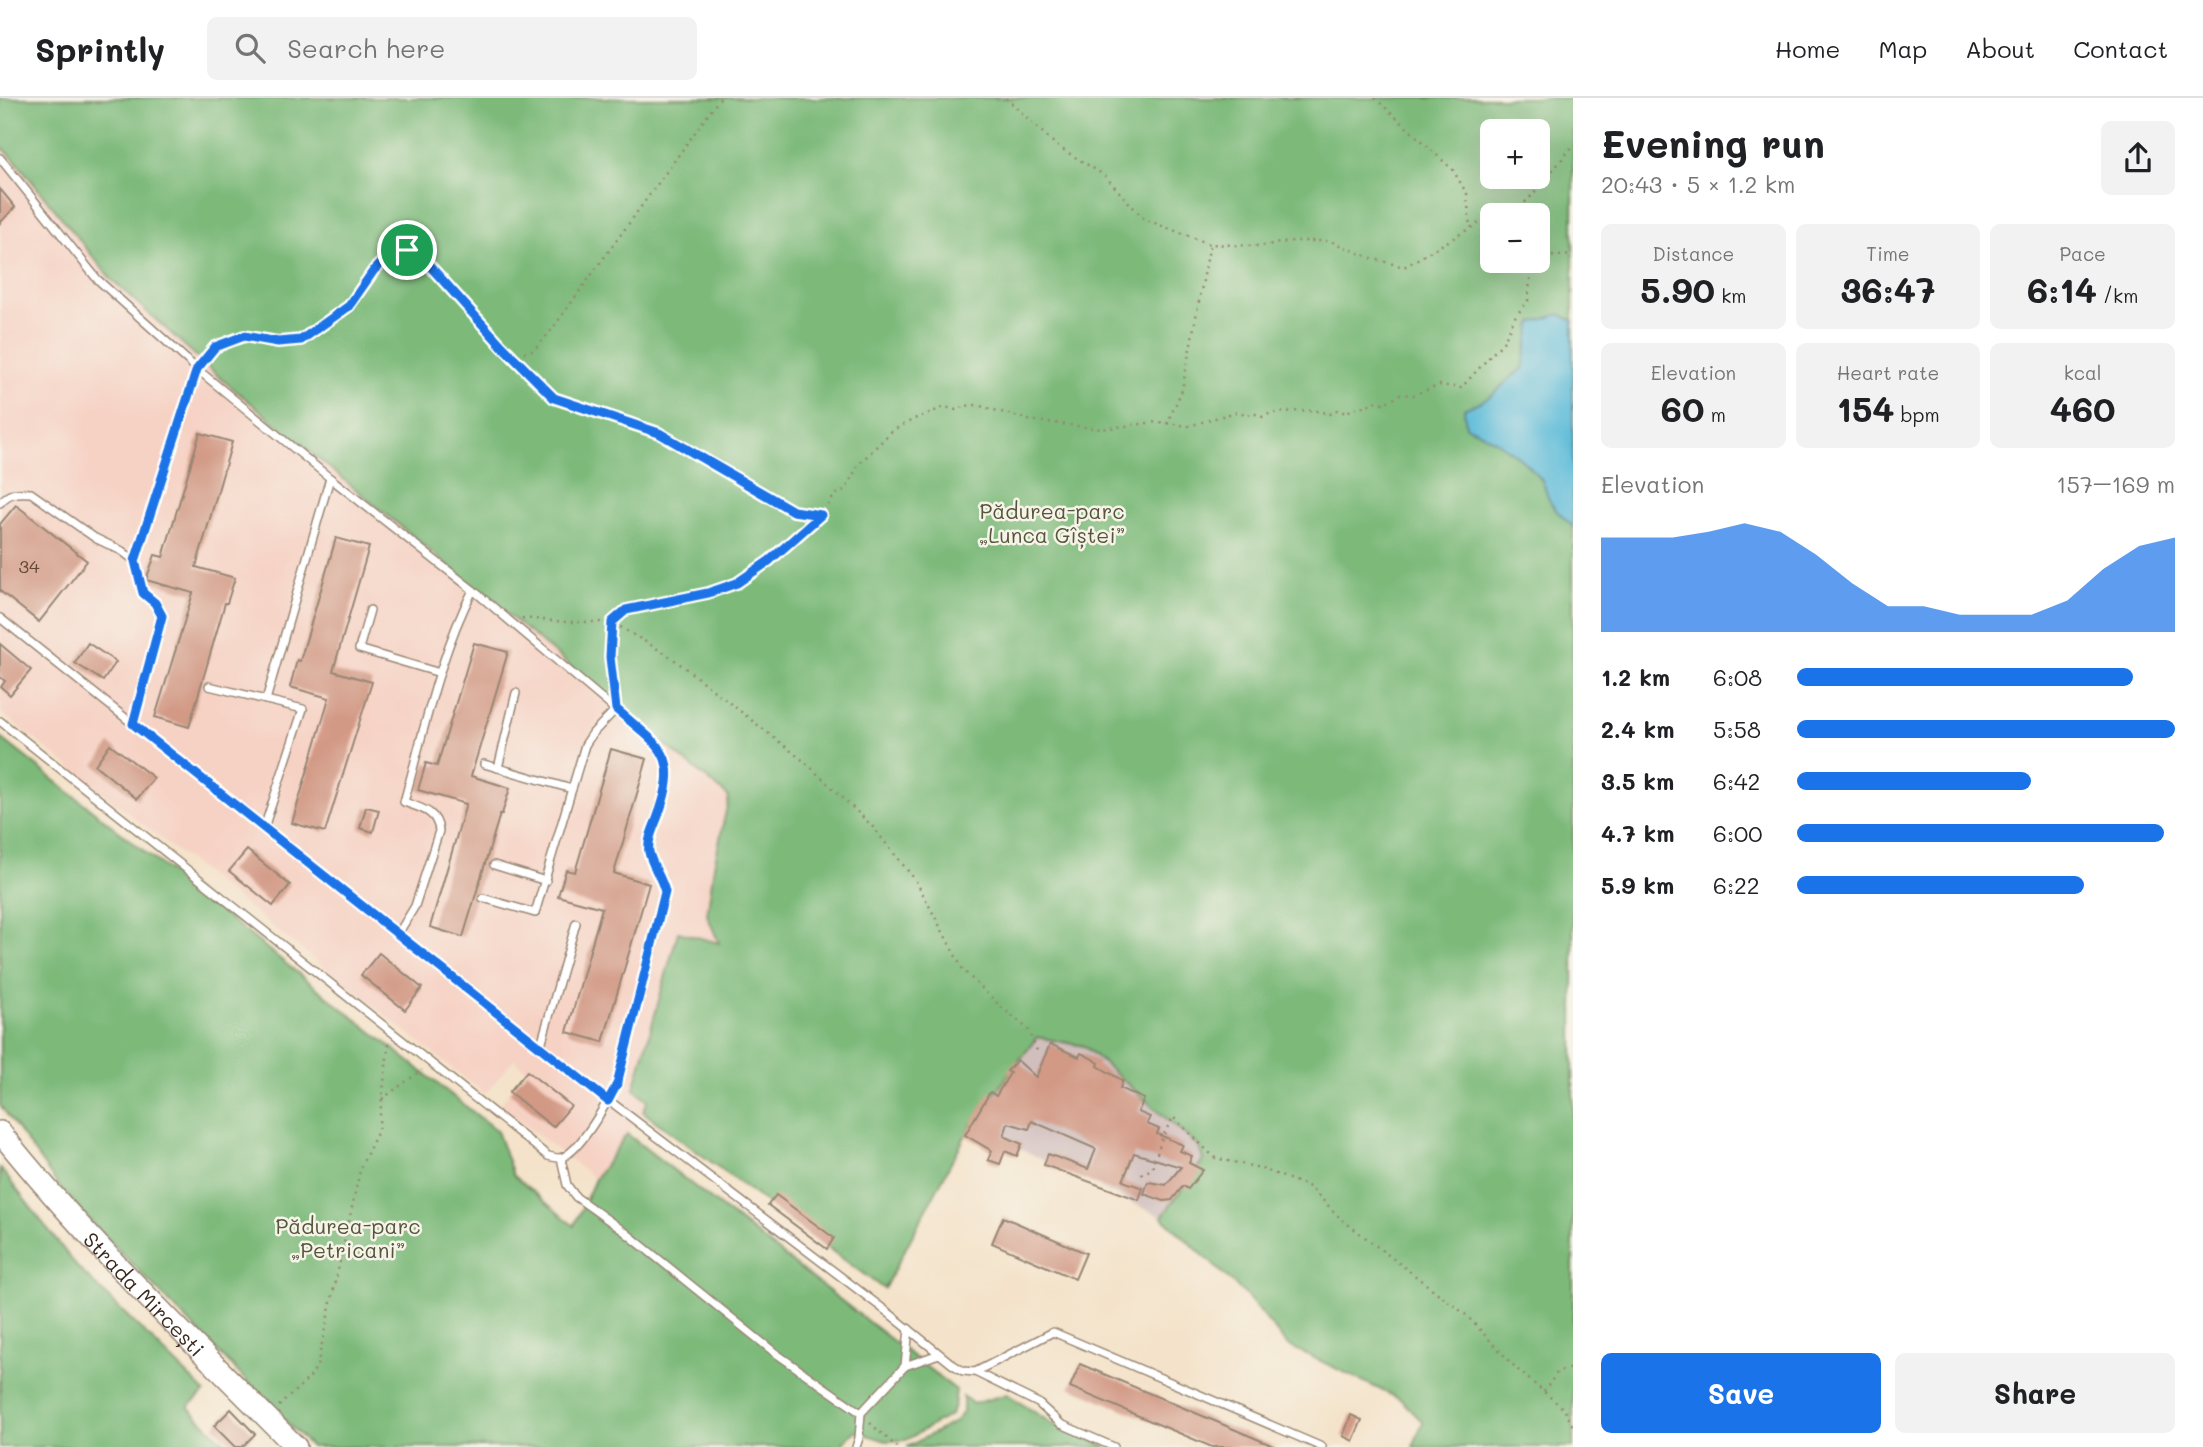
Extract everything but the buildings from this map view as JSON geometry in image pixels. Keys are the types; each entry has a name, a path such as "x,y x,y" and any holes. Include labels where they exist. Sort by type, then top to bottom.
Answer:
{"main road":[{"name":"Strada Mircești","path":"0,1132 30,1170 125,1275 296,1447"}],"lane":[{"path":"0,158 97,279 197,369 473,590 616,709 656,744 664,756 669,769 667,793 650,839 649,852 665,892 617,1084 574,1151 561,1158 548,1156 0,721"},
{"path":"133,724 162,616 155,603 143,593 135,561 197,369"},
{"path":"266,700 330,478"},
{"path":"0,503 6,495 31,493 95,538 122,551 135,561"},
{"path":"398,934 415,906 439,831 438,823 428,810 404,802 440,673 457,621 473,590"},
{"path":"370,610 359,649 440,673"},
{"path":"0,618 540,1048 939,1354 963,1371 975,1372 1038,1403 1062,1424 1114,1447"},
{"path":"209,687 303,709 264,828"},
{"path":"498,768 516,693"},
{"path":"483,898 535,913 589,737 616,709"},
{"path":"484,764 572,789"},
{"path":"494,865 546,881"},
{"path":"540,1048 576,923"},
{"path":"561,1158 566,1185 576,1197 625,1232 774,1352 861,1413"},
{"path":"905,1366 909,1329"},
{"path":"975,1372 1053,1332 1322,1447"},
{"path":"856,1447 861,1413 905,1366 939,1354"}],"path":[{"path":"510,354 533,351 550,332 720,98"},
{"path":"1006,98 1057,146 1104,175 1144,219 1210,244 1259,246 1293,241 1330,242 1404,267 1480,225"},
{"path":"1375,98 1453,170 1467,194 1470,228"},
{"path":"1524,203 1573,146"},
{"path":"1167,424 1182,390 1210,244"},
{"path":"197,369 215,347 244,336 278,342 301,340 349,306 374,270 389,255 407,250 420,255 554,398 659,433 793,511 821,515"},
{"path":"1550,256 1573,255"},
{"path":"616,709 610,657 612,622 626,610 708,593 737,583 769,561 821,515 835,495 846,489 858,465 892,431 914,419 945,407 956,410 976,405 1029,420 1073,427 1118,428 1157,422 1189,426 1239,412 1264,416 1271,413 1313,410 1330,414 1337,410 1346,413 1377,401 1391,401 1400,394 1413,395 1440,385 1461,388 1504,341 1514,318 1528,301 1531,273"},
{"path":"512,612 524,618 612,622 671,657 805,762 872,826 916,881 963,970 1028,1029 1038,1053"},
{"path":"266,1417 310,1377 317,1366 360,1167 378,1131 391,1030"},
{"path":"382,1098 432,1063"},
{"path":"1141,1174 1152,1169 1162,1138 1173,1117 1215,1158 1260,1168 1310,1187 1340,1218 1465,1314 1517,1369 1564,1409 1573,1426"},
{"path":"1544,1392 1558,1370 1573,1368"},
{"path":"861,1413 897,1447"}],"shaded area":[{"path":"0,145 111,279 218,376 730,797 714,866 707,915 719,943 679,932 648,1100 643,1112 595,1179 499,1105 527,1071 514,1059 485,1094 0,712"},
{"path":"1037,1037 1084,1046 1199,1146 1203,1159 1162,1217 971,1125"}],"green space":[{"name":"Pădurea-parc „Lunca Gîștei”","path":"0,98 1573,98 1573,321 1560,314 1532,323 1524,369 1491,396 1464,409 1466,426 1497,441 1524,461 1542,481 1553,506 1573,527 1573,1447 1413,1447 1423,1422 1400,1399 1287,1345 1246,1295 1162,1217 1203,1160 1199,1147 1084,1046 1037,1037 971,1125 884,1289 643,1112 648,1100 634,1089 678,932 719,943 707,915 729,797 218,376 111,279 0,145"},
{"name":"Pădurea-parc „Petricani”","path":"0,737 497,1131 513,1175 574,1226 595,1179 627,1134 956,1390 950,1415 906,1440 886,1441 855,1431 839,1447 311,1447 92,1223 58,1185 0,1105"},
{"path":"0,1168 78,1268 205,1392 188,1407 229,1447 0,1447"},
{"path":"1007,1394 1053,1424 1107,1447 907,1447 955,1422 963,1411 963,1396 973,1404"}],"water":[{"path":"1560,314 1573,321 1573,527 1553,506 1542,481 1524,461 1497,441 1466,426 1464,409 1491,396 1523,369 1532,323"}],"route":[{"path":"407,250 420,255 502,346 554,398 659,433 793,511 821,515 769,561 737,583 708,593 626,610 612,622 610,657 616,709 656,744 669,769 667,793 650,839 649,852 665,892 617,1084 608,1101 133,724 162,616 155,603 143,593 135,561 197,369 215,347 244,336 278,342 301,340 349,306 374,270 389,255 407,250"}]}
